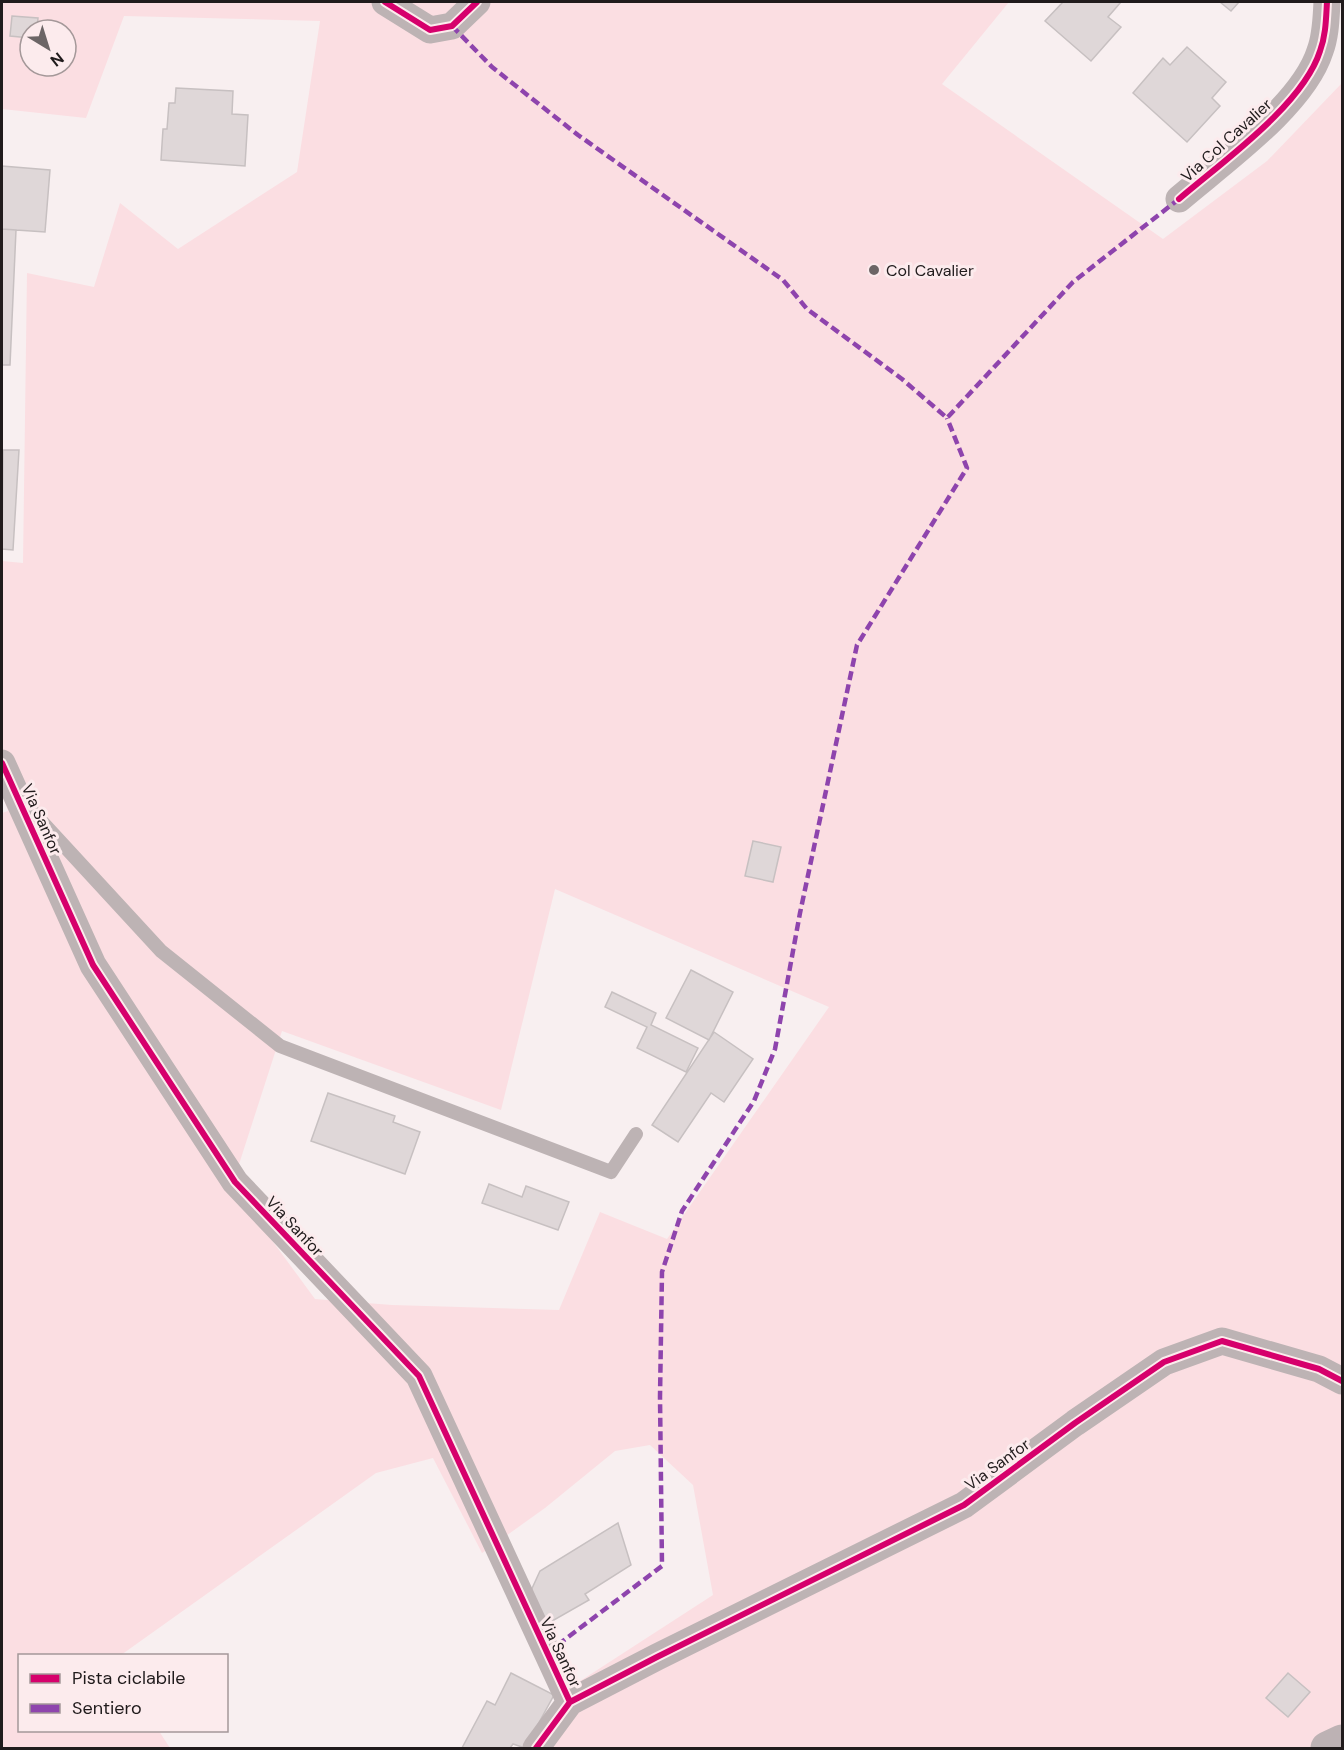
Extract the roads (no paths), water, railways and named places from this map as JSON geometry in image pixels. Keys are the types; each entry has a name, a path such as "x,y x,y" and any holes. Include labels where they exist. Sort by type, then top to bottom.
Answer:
{"street":[{"path":"385,2 430,30 452,26 477,2"},
{"name":"Via Col Cavalier","path":"1179,199 1276,116 1294,96 1310,73 1320,52 1327,2"},
{"name":"Via Sanfor","path":"2,764 93,965 236,1182 419,1376 570,1702"},
{"name":"Via Sanfor","path":"536,1749 570,1702 964,1505 1075,1423 1164,1362 1222,1341 1319,1369 1342,1381"},
{"path":"1327,1749 1342,1741"}],"lane":[{"name":"Via Sanfor","path":"15,792 161,951 280,1046 611,1172 636,1134"}],"place":[{"name":"Col Cavalier","path":"874,270"}]}
